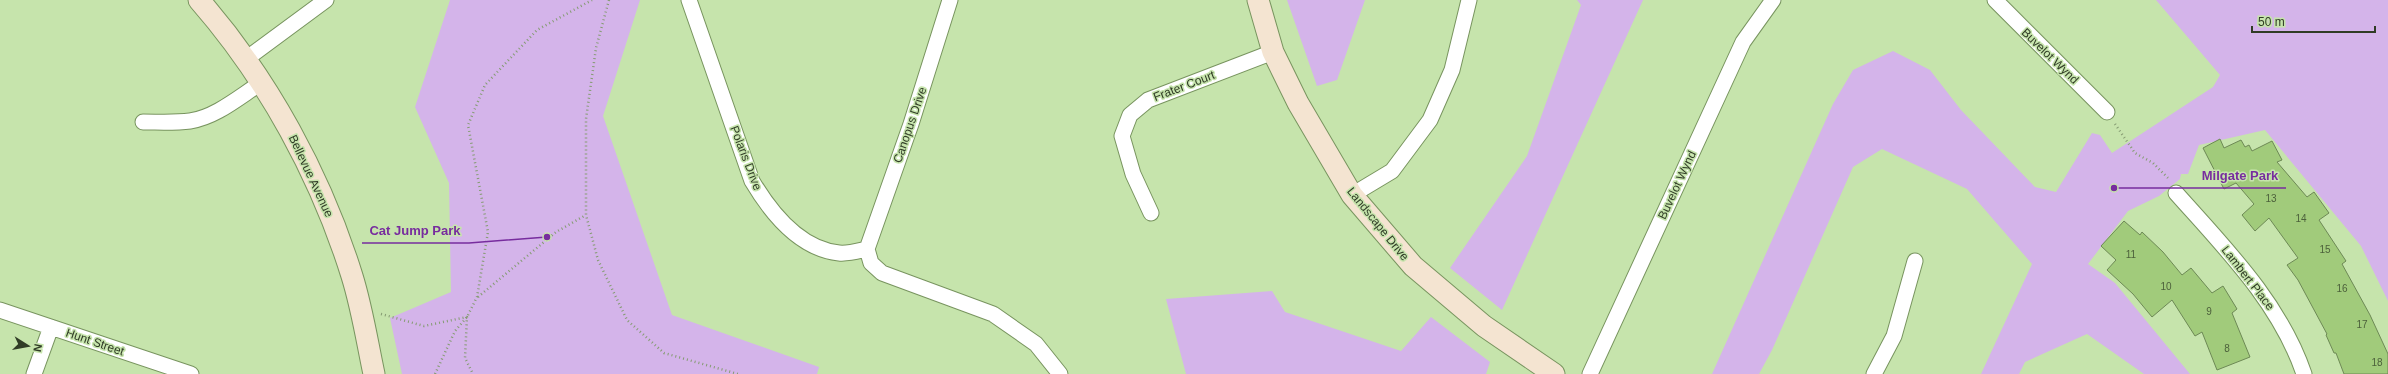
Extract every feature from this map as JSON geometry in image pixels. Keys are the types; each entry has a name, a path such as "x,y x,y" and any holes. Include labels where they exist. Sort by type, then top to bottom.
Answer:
{"street":[{"name":"Bellevue Avenue","path":"199,0 246,58 299,148 323,199 350,269 360,306 374,374"},
{"path":"246,58 326,0"},
{"name":"Polaris Drive","path":"689,0 752,181 766,204 789,227 813,247 840,253 867,249"},
{"name":"Canopus Drive","path":"867,249 911,124 950,0"},
{"name":"Landscape Drive","path":"1258,0 1273,52 1298,103 1352,195 1413,266 1484,326 1554,374"},
{"path":"1352,195 1392,171 1430,120 1452,70 1469,0"},
{"name":"Buvelot Wynd","path":"1590,374 1743,42 1772,0"},
{"name":"Buvelot Wynd","path":"1994,0 2107,112"},
{"name":"Frater Court","path":"1152,213 1133,174 1122,136 1130,115 1148,100 1273,52"},
{"path":"143,122 182,122 201,119 222,109 261,83"},
{"name":"Lambert Place","path":"2176,193 2247,274 2277,317 2304,374"},
{"path":"867,249 871,263 882,273 993,314 1036,344 1060,374"},
{"path":"1874,374 1894,336 1915,261"},
{"name":"Hunt Street","path":"0,310 190,374"},
{"path":"34,374 51,327"}],"path":[{"path":"435,374 455,331 467,317 477,297 488,232 468,125 485,85 537,30 592,0"},
{"path":"609,0 596,48 586,119 586,215 598,260 627,320 664,353 738,374"},
{"path":"2107,112 2122,137 2135,153 2153,163 2167,176 2176,193"},
{"path":"477,297 556,232 586,215"},
{"path":"360,306 390,318 424,326 467,317"},
{"path":"467,317 465,358 473,374"}],"shaded area":[{"path":"450,0 640,0 603,116 672,315 819,367 817,374 402,374 390,318 451,292 449,183 415,107"},
{"path":"1287,0 1365,0 1337,80 1317,86"},
{"path":"1577,0 1643,0 1502,310 1450,268 1527,156 1581,5"},
{"path":"2156,0 2388,0 2388,301 2361,246 2265,130 2199,145 2188,174 2181,174 2180,179 2159,196 2128,211 2088,264 2115,283 2190,374 2144,374 2087,334 2025,362 2019,374 1981,374 2032,264 1967,189 1882,149 1853,167 1772,350 1759,374 1712,374 1833,104 1853,70 1893,51 1930,70 1961,110 2035,187 2056,192 2092,133 2100,135 2112,153 2213,87 2220,75"},
{"path":"1272,291 1285,312 1401,351 1431,317 1490,362 1486,374 1186,374 1166,299"}],"building":[{"path":"2220,139 2224,148 2241,140 2245,147 2249,145 2252,151 2272,141 2282,160 2277,162 2307,197 2314,192 2329,213 2319,220 2346,261 2342,264 2370,315 2388,354 2388,374 2344,374 2336,353 2334,353 2326,335 2327,334 2298,280 2287,265 2298,258 2269,218 2255,231 2242,215 2254,204 2236,183 2224,189 2203,148"},
{"path":"2124,221 2140,235 2142,232 2163,252 2182,275 2191,268 2212,293 2223,286 2237,309 2232,313 2250,357 2217,370 2202,332 2195,336 2172,300 2152,317 2133,294 2107,270 2116,260 2101,246"}],"place":[{"name":"Milgate Park","path":"2114,188"},
{"name":"Cat Jump Park","path":"547,237"}]}
